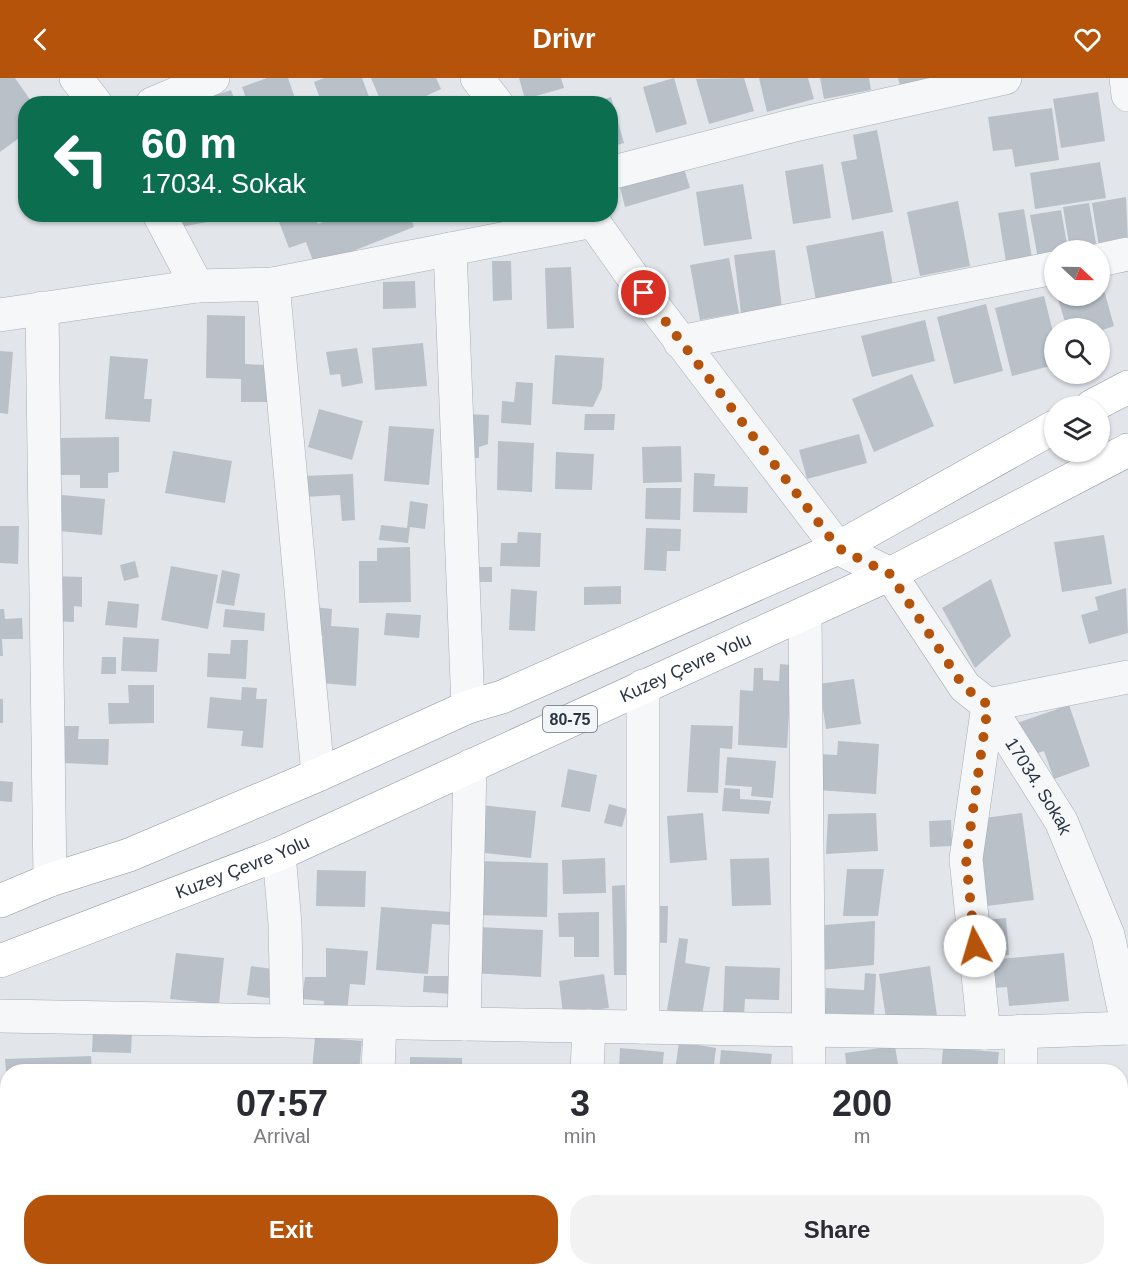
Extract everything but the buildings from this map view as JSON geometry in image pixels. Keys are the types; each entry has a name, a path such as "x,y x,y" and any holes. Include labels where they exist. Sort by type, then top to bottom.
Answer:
{"highway":[{"path":"1110,396 1128,387"},
{"name":"80-75","path":"0,901 50,880 129,855 318,775 468,706 502,697 838,548 1044,433"},
{"name":"Kuzey Çevre Yolu","path":"0,961 279,854 890,574 1128,450"}],"street":[{"path":"76,78 90,96"},
{"path":"171,96 213,78"},
{"path":"477,78 491,96"},
{"path":"618,171 791,126 1005,78"},
{"path":"1126,78 1128,95"},
{"path":"163,222 197,285"},
{"path":"0,315 197,285 273,284 573,222"},
{"path":"594,222 680,342 838,548 890,574"},
{"path":"450,249 468,706"},
{"path":"1110,258 1128,254"},
{"path":"680,342 1044,270"},
{"path":"273,284 318,775"},
{"path":"42,308 50,880"},
{"name":"17034. Sokak","path":"890,574 964,687 988,705 1061,821 1118,933 1128,1028"},
{"path":"805,613 811,1030 809,1064"},
{"path":"984,1033 966,859 988,705 1128,677"},
{"path":"643,686 643,1027"},
{"path":"464,1024 470,766"},
{"path":"279,854 285,924 287,1020"},
{"path":"0,1016 984,1033 1128,1028"},
{"path":"378,1064 380,1023"},
{"path":"587,1064 589,1026"},
{"path":"1021,1031 1021,1064"}],"route":[{"path":"644,293 838,548 890,574 964,687 988,705 966,859 975,946"}]}
